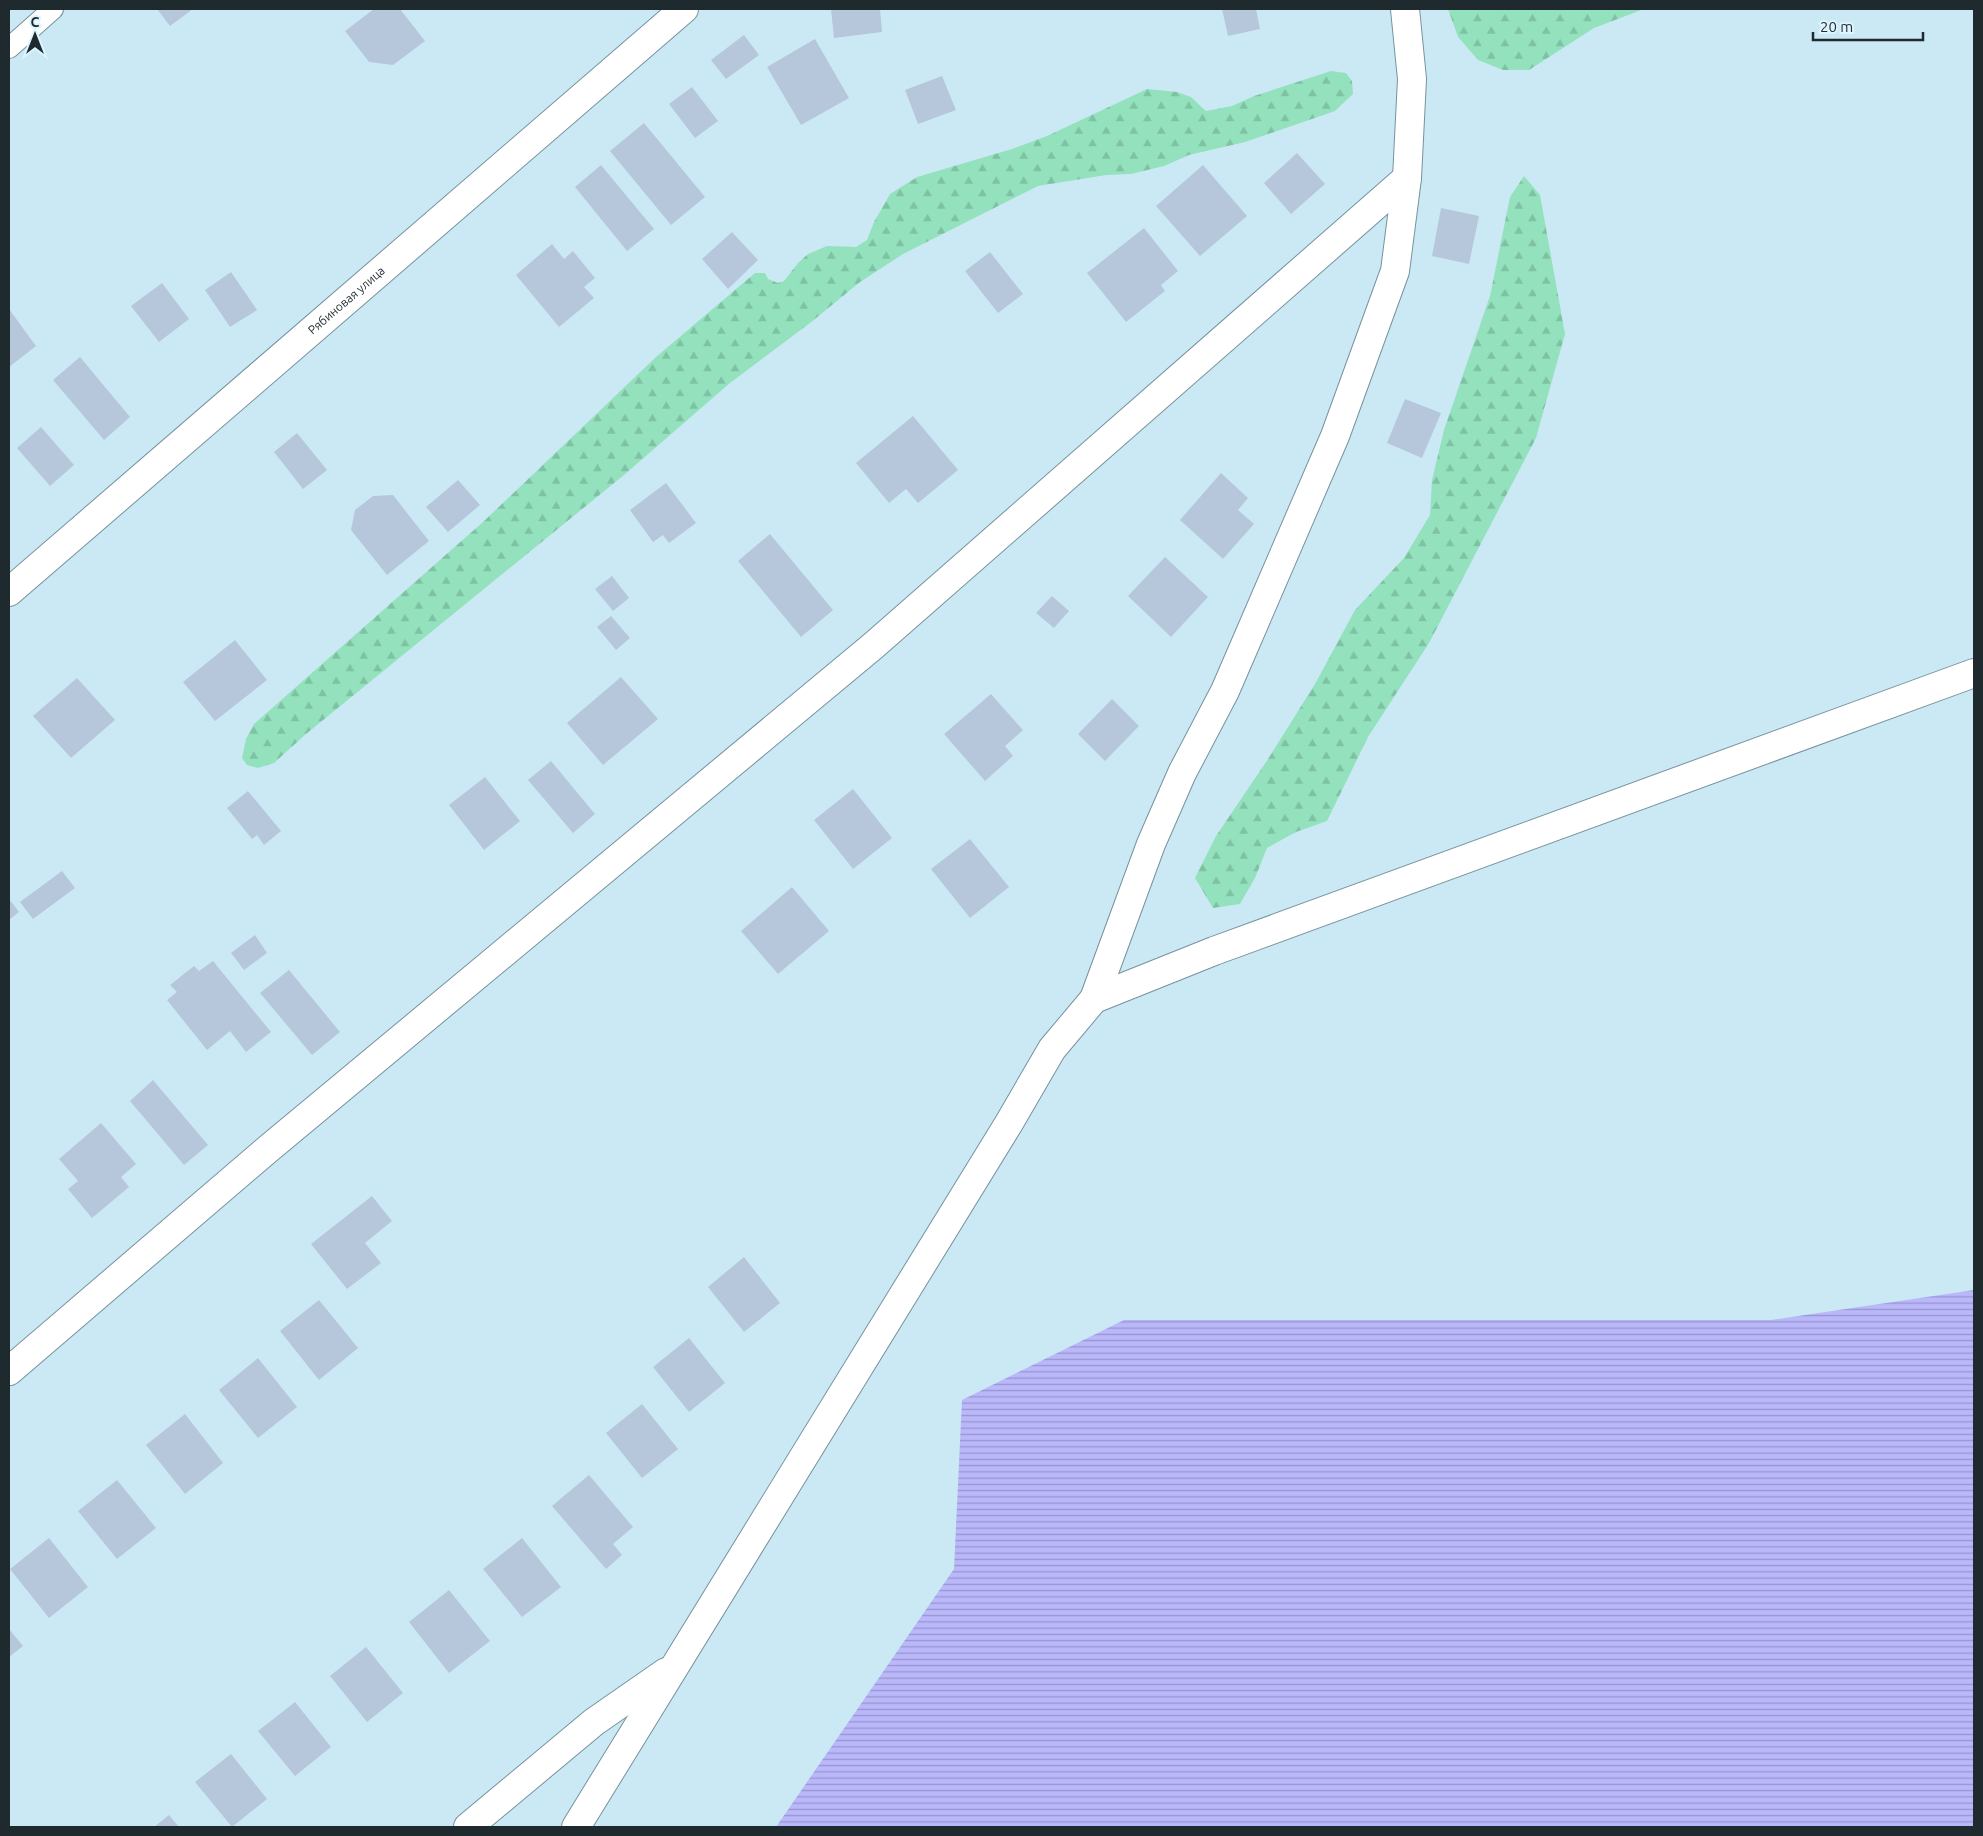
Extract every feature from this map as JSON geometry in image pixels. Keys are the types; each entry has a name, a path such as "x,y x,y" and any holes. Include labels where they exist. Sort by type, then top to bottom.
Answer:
{"street":[{"name":"Рябиновая улица","path":"9,592 684,9"},
{"path":"576,1827 673,1667 772,1511 1009,1123 1052,1049 1094,999 1151,844 1182,774 1225,691 1335,436 1395,272 1407,178 1412,79 1404,9"},
{"path":"9,1371 268,1149 873,646 1407,178"},
{"path":"1094,999 1224,947 1974,673"},
{"path":"468,1827 594,1722 673,1667"}],"lane":[{"path":"9,48 53,9"}],"green space":[{"path":"1448,9 1644,9 1594,28 1529,70 1503,70 1478,60 1458,37"},
{"path":"1331,71 1346,73 1352,81 1353,94 1335,111 1245,142 1189,155 1164,166 1131,174 1106,175 1038,186 903,254 860,282 810,323 730,383 624,475 306,734 274,763 258,768 247,765 242,758 246,739 254,724 483,522 656,357 755,273 765,273 768,279 778,283 784,281 808,254 827,246 856,247 867,240 874,222 890,194 917,177 1012,149 1047,136 1147,89 1177,92 1191,97 1206,111 1232,106 1254,96"},
{"path":"1524,176 1540,195 1565,334 1536,438 1429,643 1368,737 1327,821 1296,832 1267,848 1255,878 1240,904 1213,908 1195,878 1216,836 1268,759 1315,684 1355,610 1404,558 1430,515 1432,480 1444,430 1490,296 1510,197"}],"water":[{"path":"1974,1290 1974,1827 776,1827 954,1569 962,1400 1124,1320 1771,1320"}],"building":[{"path":"157,9 193,9 170,26"},
{"path":"374,9 400,9 425,41 393,65 369,62 345,31"},
{"path":"831,9 880,9 882,32 834,38"},
{"path":"1222,9 1256,9 1260,29 1228,36"},
{"path":"744,35 759,55 726,79 711,60"},
{"path":"815,39 849,98 801,125 767,67"},
{"path":"942,76 956,110 918,124 905,90"},
{"path":"692,87 718,121 695,138 669,104"},
{"path":"644,123 705,197 671,225 610,151"},
{"path":"1297,153 1325,184 1291,214 1264,183"},
{"path":"601,165 654,229 627,251 575,187"},
{"path":"1203,165 1247,216 1200,256 1156,206"},
{"path":"1441,208 1479,216 1469,264 1432,256"},
{"path":"1144,228 1178,271 1161,285 1165,291 1126,322 1087,273"},
{"path":"732,232 758,260 728,289 702,259"},
{"path":"552,244 564,259 573,251 595,278 584,287 594,298 559,327 516,275"},
{"path":"990,252 1023,294 998,313 965,271"},
{"path":"231,272 257,310 230,327 205,290"},
{"path":"162,283 189,319 159,342 131,306"},
{"path":"9,309 36,346 9,367"},
{"path":"80,357 130,417 104,440 53,380"},
{"path":"1405,399 1441,413 1422,458 1387,443"},
{"path":"913,416 958,470 918,503 906,489 889,503 856,463"},
{"path":"41,427 74,465 50,486 17,448"},
{"path":"297,433 327,470 303,489 274,452"},
{"path":"1221,473 1248,498 1238,510 1254,524 1223,559 1180,520"},
{"path":"458,480 480,505 448,532 426,507"},
{"path":"666,483 696,523 669,543 663,535 653,542 630,510"},
{"path":"393,495 429,541 387,575 351,530 355,510 373,496"},
{"path":"770,534 833,610 801,637 738,561"},
{"path":"1165,557 1208,597 1171,637 1128,596"},
{"path":"612,576 629,598 613,611 595,589"},
{"path":"1052,596 1069,611 1054,628 1036,613"},
{"path":"611,616 630,638 616,650 597,627"},
{"path":"235,640 267,680 215,721 183,682"},
{"path":"621,677 658,719 603,765 567,723"},
{"path":"77,678 115,720 71,758 33,716"},
{"path":"991,694 1023,730 1005,746 1013,756 985,781 944,734"},
{"path":"1112,699 1139,726 1105,761 1078,734"},
{"path":"551,761 595,814 573,833 528,780"},
{"path":"485,777 520,821 484,850 449,805"},
{"path":"853,789 892,838 853,869 814,820"},
{"path":"248,791 281,831 264,845 257,835 252,839 227,808"},
{"path":"970,839 1009,887 970,918 931,869"},
{"path":"62,871 75,888 33,919 20,902"},
{"path":"792,887 829,931 778,974 741,931"},
{"path":"9,899 19,912 9,920"},
{"path":"255,935 267,953 244,970 231,953"},
{"path":"213,961 271,1032 246,1052 230,1031 207,1050 167,1000 177,992 170,985 194,966 199,971"},
{"path":"289,970 340,1032 312,1055 260,993"},
{"path":"153,1080 208,1145 184,1165 130,1101"},
{"path":"101,1123 136,1164 121,1177 129,1187 92,1218 68,1189 78,1181 59,1159"},
{"path":"372,1196 392,1221 365,1243 381,1263 347,1289 311,1244"},
{"path":"744,1257 780,1303 744,1332 708,1287"},
{"path":"319,1300 358,1348 319,1380 280,1331"},
{"path":"689,1338 725,1383 689,1412 653,1367"},
{"path":"258,1358 297,1407 258,1438 219,1390"},
{"path":"642,1404 678,1449 642,1478 606,1433"},
{"path":"185,1414 223,1463 185,1494 146,1445"},
{"path":"589,1475 633,1527 613,1544 622,1555 606,1569 552,1506"},
{"path":"117,1480 156,1528 117,1559 78,1511"},
{"path":"49,1538 88,1587 49,1618 10,1569"},
{"path":"522,1538 561,1587 522,1617 483,1569"},
{"path":"449,1590 490,1641 449,1673 409,1622"},
{"path":"9,1629 23,1646 9,1657"},
{"path":"366,1647 403,1693 367,1722 330,1676"},
{"path":"295,1702 331,1747 295,1776 258,1731"},
{"path":"231,1754 267,1799 232,1827 195,1782"},
{"path":"169,1815 179,1827 154,1827"}]}
